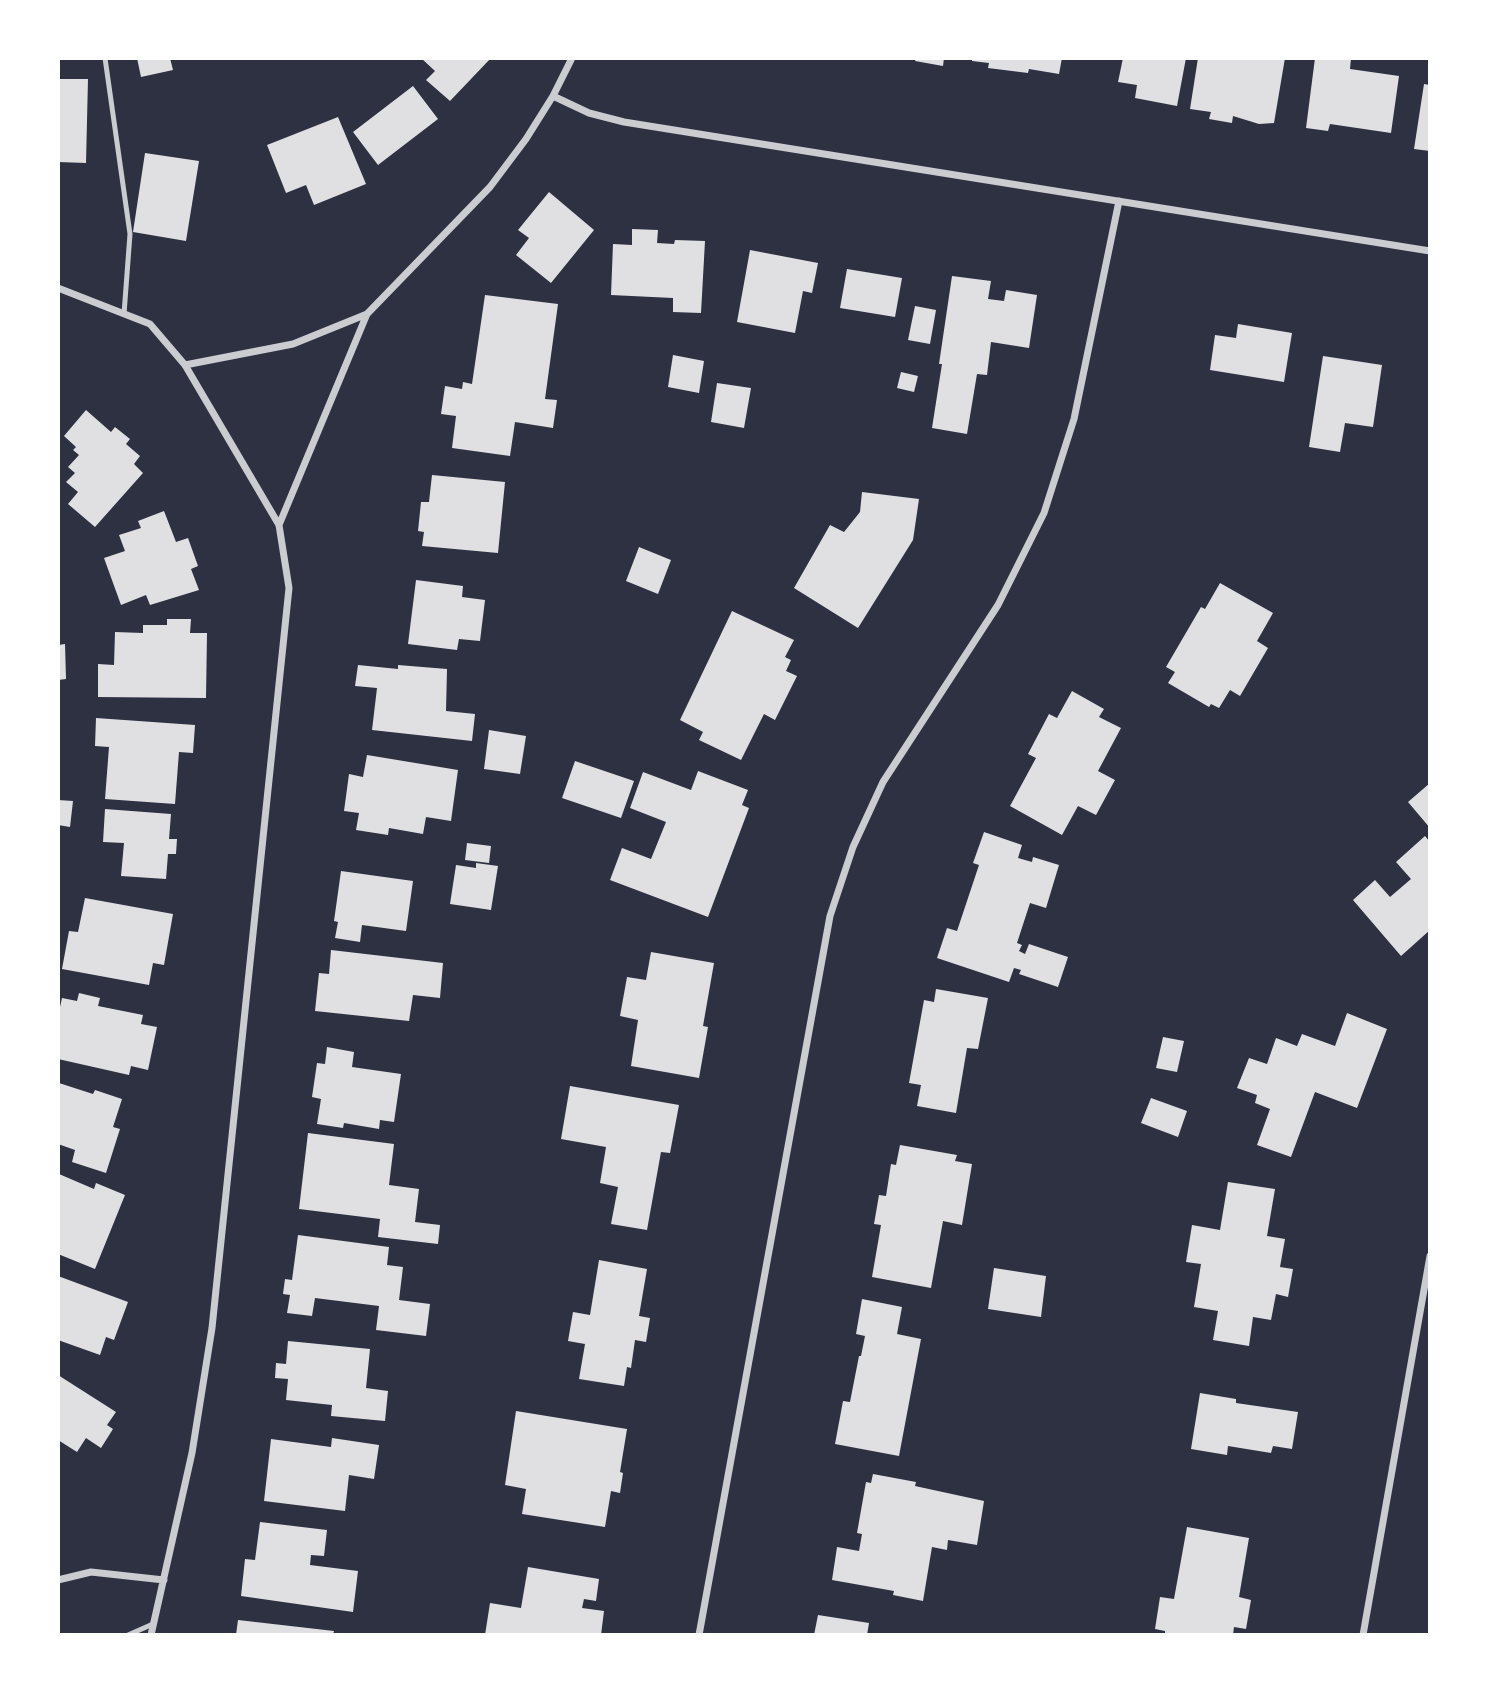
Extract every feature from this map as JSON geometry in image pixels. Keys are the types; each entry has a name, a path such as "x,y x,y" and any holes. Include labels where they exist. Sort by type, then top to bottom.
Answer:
{"street":[{"path":"279,525 367,314 490,187 526,139 553,96 572,58"},
{"path":"553,96 589,113 624,122 1430,251"},
{"path":"699,1635 830,915 853,846 883,782 998,605 1044,513 1074,419 1119,201"},
{"path":"58,288 150,324 186,365 279,525 289,588 212,1328 192,1453 151,1635"},
{"path":"186,365 293,345 367,314"},
{"path":"1363,1635 1430,1256"},
{"path":"58,1580 91,1572 164,1580"}],"lane":[{"path":"105,58 130,234 124,314"},
{"path":"128,1635 154,1623"}],"building":[{"path":"137,58 170,58 173,70 141,77"},
{"path":"421,58 491,58 450,101 426,80 435,71"},
{"path":"916,58 944,58 943,66 915,61"},
{"path":"972,58 1062,58 1059,74 1029,69 1028,73 988,68 989,63 972,61"},
{"path":"1123,58 1186,58 1177,106 1135,98 1137,85 1118,82"},
{"path":"1198,58 1285,58 1274,123 1259,124 1233,116 1232,123 1209,119 1211,112 1190,109"},
{"path":"1315,58 1351,58 1350,69 1399,76 1391,133 1330,124 1328,131 1306,128"},
{"path":"58,79 88,79 86,163 58,162"},
{"path":"1424,84 1430,85 1430,151 1414,149"},
{"path":"413,86 438,119 378,165 353,132"},
{"path":"338,117 366,184 314,205 306,185 286,193 267,145"},
{"path":"145,153 199,161 186,241 133,232"},
{"path":"549,192 594,230 551,283 516,255 529,238 518,230"},
{"path":"632,229 658,230 657,243 674,244 675,240 705,241 701,313 673,312 673,298 611,295 613,244 632,245"},
{"path":"750,250 818,263 812,293 803,291 795,333 737,322"},
{"path":"847,269 902,278 895,317 840,308"},
{"path":"952,276 991,281 988,299 1004,301 1006,290 1037,295 1029,348 991,342 987,375 977,374 967,434 932,428"},
{"path":"485,295 558,304 545,399 557,400 553,428 515,422 510,456 452,448 456,416 441,414 445,386 462,389 463,382 472,384"},
{"path":"915,306 936,310 930,344 908,340"},
{"path":"1238,324 1292,333 1284,382 1210,370 1215,335 1236,338"},
{"path":"673,355 704,361 699,393 668,387"},
{"path":"1323,356 1382,365 1373,427 1345,423 1340,452 1309,447"},
{"path":"901,372 918,376 914,392 897,388"},
{"path":"717,383 751,388 744,428 711,422"},
{"path":"86,410 111,432 115,427 130,439 126,444 140,456 134,464 143,473 95,527 68,504 78,492 66,482 75,473 68,467 79,455 73,450 76,447 64,436"},
{"path":"432,475 505,482 498,553 422,546 424,532 418,531 421,502 429,502"},
{"path":"862,492 919,499 913,540 858,628 794,588 830,525 844,532 860,512"},
{"path":"164,511 176,542 188,538 198,566 191,569 199,590 150,605 146,595 121,605 104,558 125,551 119,535 141,528 138,521"},
{"path":"639,547 671,560 658,594 626,581"},
{"path":"416,580 463,586 462,597 485,600 480,641 459,639 457,650 408,644"},
{"path":"1220,583 1273,613 1257,641 1268,648 1240,696 1230,690 1219,708 1211,704 1209,707 1168,683 1175,672 1166,667 1201,607 1205,609"},
{"path":"732,611 794,640 785,657 791,660 786,671 797,676 775,720 764,714 741,760 699,740 703,732 680,720"},
{"path":"167,619 191,619 190,633 207,633 206,698 98,697 98,664 114,665 115,632 143,633 143,625 167,625"},
{"path":"65,644 66,679 58,680 58,645"},
{"path":"358,665 398,669 398,665 447,669 446,711 475,714 472,741 372,730 377,688 355,686"},
{"path":"1072,691 1104,709 1099,717 1121,728 1098,771 1115,780 1096,815 1078,806 1062,835 1010,806 1036,758 1028,754 1049,714 1057,718"},
{"path":"96,718 195,725 193,753 179,752 175,804 105,799 109,747 95,746"},
{"path":"489,730 526,736 520,774 484,769"},
{"path":"367,755 458,770 451,821 426,817 423,834 389,828 388,835 356,830 359,813 344,811 349,774 363,777"},
{"path":"575,761 634,781 621,818 562,798"},
{"path":"698,771 748,790 742,805 749,808 708,917 610,880 622,848 651,859 666,822 630,808 643,772 691,790"},
{"path":"1430,783 1430,828 1408,802"},
{"path":"58,800 73,801 70,827 58,825"},
{"path":"105,809 171,814 169,839 177,839 176,854 168,854 166,879 121,876 124,843 103,842"},
{"path":"984,832 1022,845 1018,858 1032,862 1033,857 1059,865 1046,908 1030,903 1017,943 1022,945 1019,951 1025,954 1029,944 1068,957 1058,987 1019,974 1021,970 1014,968 1009,982 937,958 947,928 957,931 979,865 973,863"},
{"path":"1425,836 1430,842 1430,930 1401,956 1353,900 1375,880 1390,897 1411,879 1396,862"},
{"path":"467,843 491,846 489,863 465,860"},
{"path":"476,863 498,866 491,910 450,904 456,865 476,868"},
{"path":"341,871 413,881 406,931 362,925 360,942 335,938 338,922 334,921"},
{"path":"85,898 173,914 164,965 153,963 149,985 62,969 69,931 78,932"},
{"path":"331,950 443,963 440,998 413,995 409,1021 315,1011 319,973 329,974"},
{"path":"651,952 714,963 703,1026 708,1027 699,1078 631,1066 638,1020 620,1016 627,977 646,980"},
{"path":"936,989 988,998 978,1049 967,1048 956,1113 917,1106 921,1085 909,1083 924,1000 934,1002"},
{"path":"79,993 100,998 98,1006 143,1015 141,1024 157,1027 148,1070 131,1066 129,1075 58,1059 58,1016 62,998 77,1001"},
{"path":"1347,1013 1387,1029 1357,1108 1315,1092 1291,1157 1257,1145 1270,1109 1255,1103 1257,1095 1237,1088 1249,1058 1267,1064 1276,1038 1297,1046 1302,1034 1335,1046"},
{"path":"1163,1037 1184,1041 1177,1072 1156,1068"},
{"path":"327,1047 354,1052 352,1067 401,1074 394,1122 380,1120 379,1129 344,1123 343,1128 317,1124 321,1099 312,1097 317,1063 325,1064"},
{"path":"59,1083 93,1094 95,1090 122,1099 113,1127 120,1129 106,1173 72,1162 75,1150 58,1144"},
{"path":"570,1086 679,1105 670,1153 661,1152 647,1230 611,1224 618,1187 600,1183 606,1147 561,1139"},
{"path":"1151,1098 1187,1111 1178,1137 1141,1123"},
{"path":"308,1133 394,1144 389,1185 419,1189 415,1222 440,1225 438,1244 378,1237 380,1219 299,1209"},
{"path":"900,1145 957,1155 955,1161 972,1164 962,1225 943,1221 931,1288 872,1277 881,1225 874,1224 879,1195 886,1196 891,1164 896,1165"},
{"path":"59,1174 94,1189 96,1183 125,1195 95,1269 58,1254"},
{"path":"1228,1182 1275,1189 1267,1236 1285,1239 1280,1267 1293,1269 1288,1297 1276,1294 1271,1320 1253,1317 1249,1346 1213,1340 1218,1311 1194,1307 1201,1264 1186,1262 1192,1225 1220,1230"},
{"path":"298,1235 389,1247 387,1265 403,1267 399,1300 430,1304 426,1336 376,1330 379,1306 315,1298 312,1316 287,1313 290,1295 283,1294 285,1279 292,1280"},
{"path":"599,1260 647,1269 639,1316 650,1318 646,1342 635,1340 631,1368 627,1367 624,1386 579,1379 585,1344 568,1341 573,1312 590,1315"},
{"path":"994,1268 1046,1276 1041,1317 988,1309"},
{"path":"58,1276 128,1302 114,1340 106,1337 100,1355 58,1340"},
{"path":"862,1299 902,1307 897,1334 921,1339 899,1456 835,1444 843,1401 850,1402 865,1336 856,1334"},
{"path":"288,1341 370,1349 366,1388 388,1391 385,1421 331,1416 332,1405 286,1400 288,1379 275,1378 276,1363 286,1364"},
{"path":"58,1375 116,1412 107,1425 113,1429 101,1448 86,1438 77,1452 58,1440"},
{"path":"1200,1393 1236,1399 1236,1403 1298,1412 1292,1449 1273,1446 1271,1453 1228,1446 1227,1455 1191,1449"},
{"path":"516,1411 627,1429 620,1472 623,1473 620,1493 611,1491 605,1527 522,1514 526,1489 505,1485"},
{"path":"332,1438 379,1445 374,1479 349,1475 345,1511 264,1501 271,1439 331,1447"},
{"path":"873,1474 916,1482 915,1486 984,1501 977,1545 948,1540 947,1550 932,1547 923,1601 893,1595 894,1591 832,1580 837,1547 859,1551 862,1534 857,1533 866,1482 871,1483"},
{"path":"260,1522 327,1530 324,1556 311,1555 310,1565 358,1571 353,1612 241,1596 245,1559 255,1560"},
{"path":"1187,1527 1249,1538 1239,1597 1251,1600 1246,1629 1234,1627 1233,1635 1165,1635 1165,1631 1155,1629 1160,1597 1174,1599"},
{"path":"528,1567 599,1579 596,1601 584,1599 582,1608 604,1611 601,1635 485,1635 490,1603 521,1608"},
{"path":"818,1615 869,1623 867,1635 814,1635"},
{"path":"238,1620 334,1631 333,1635 236,1635"}]}
